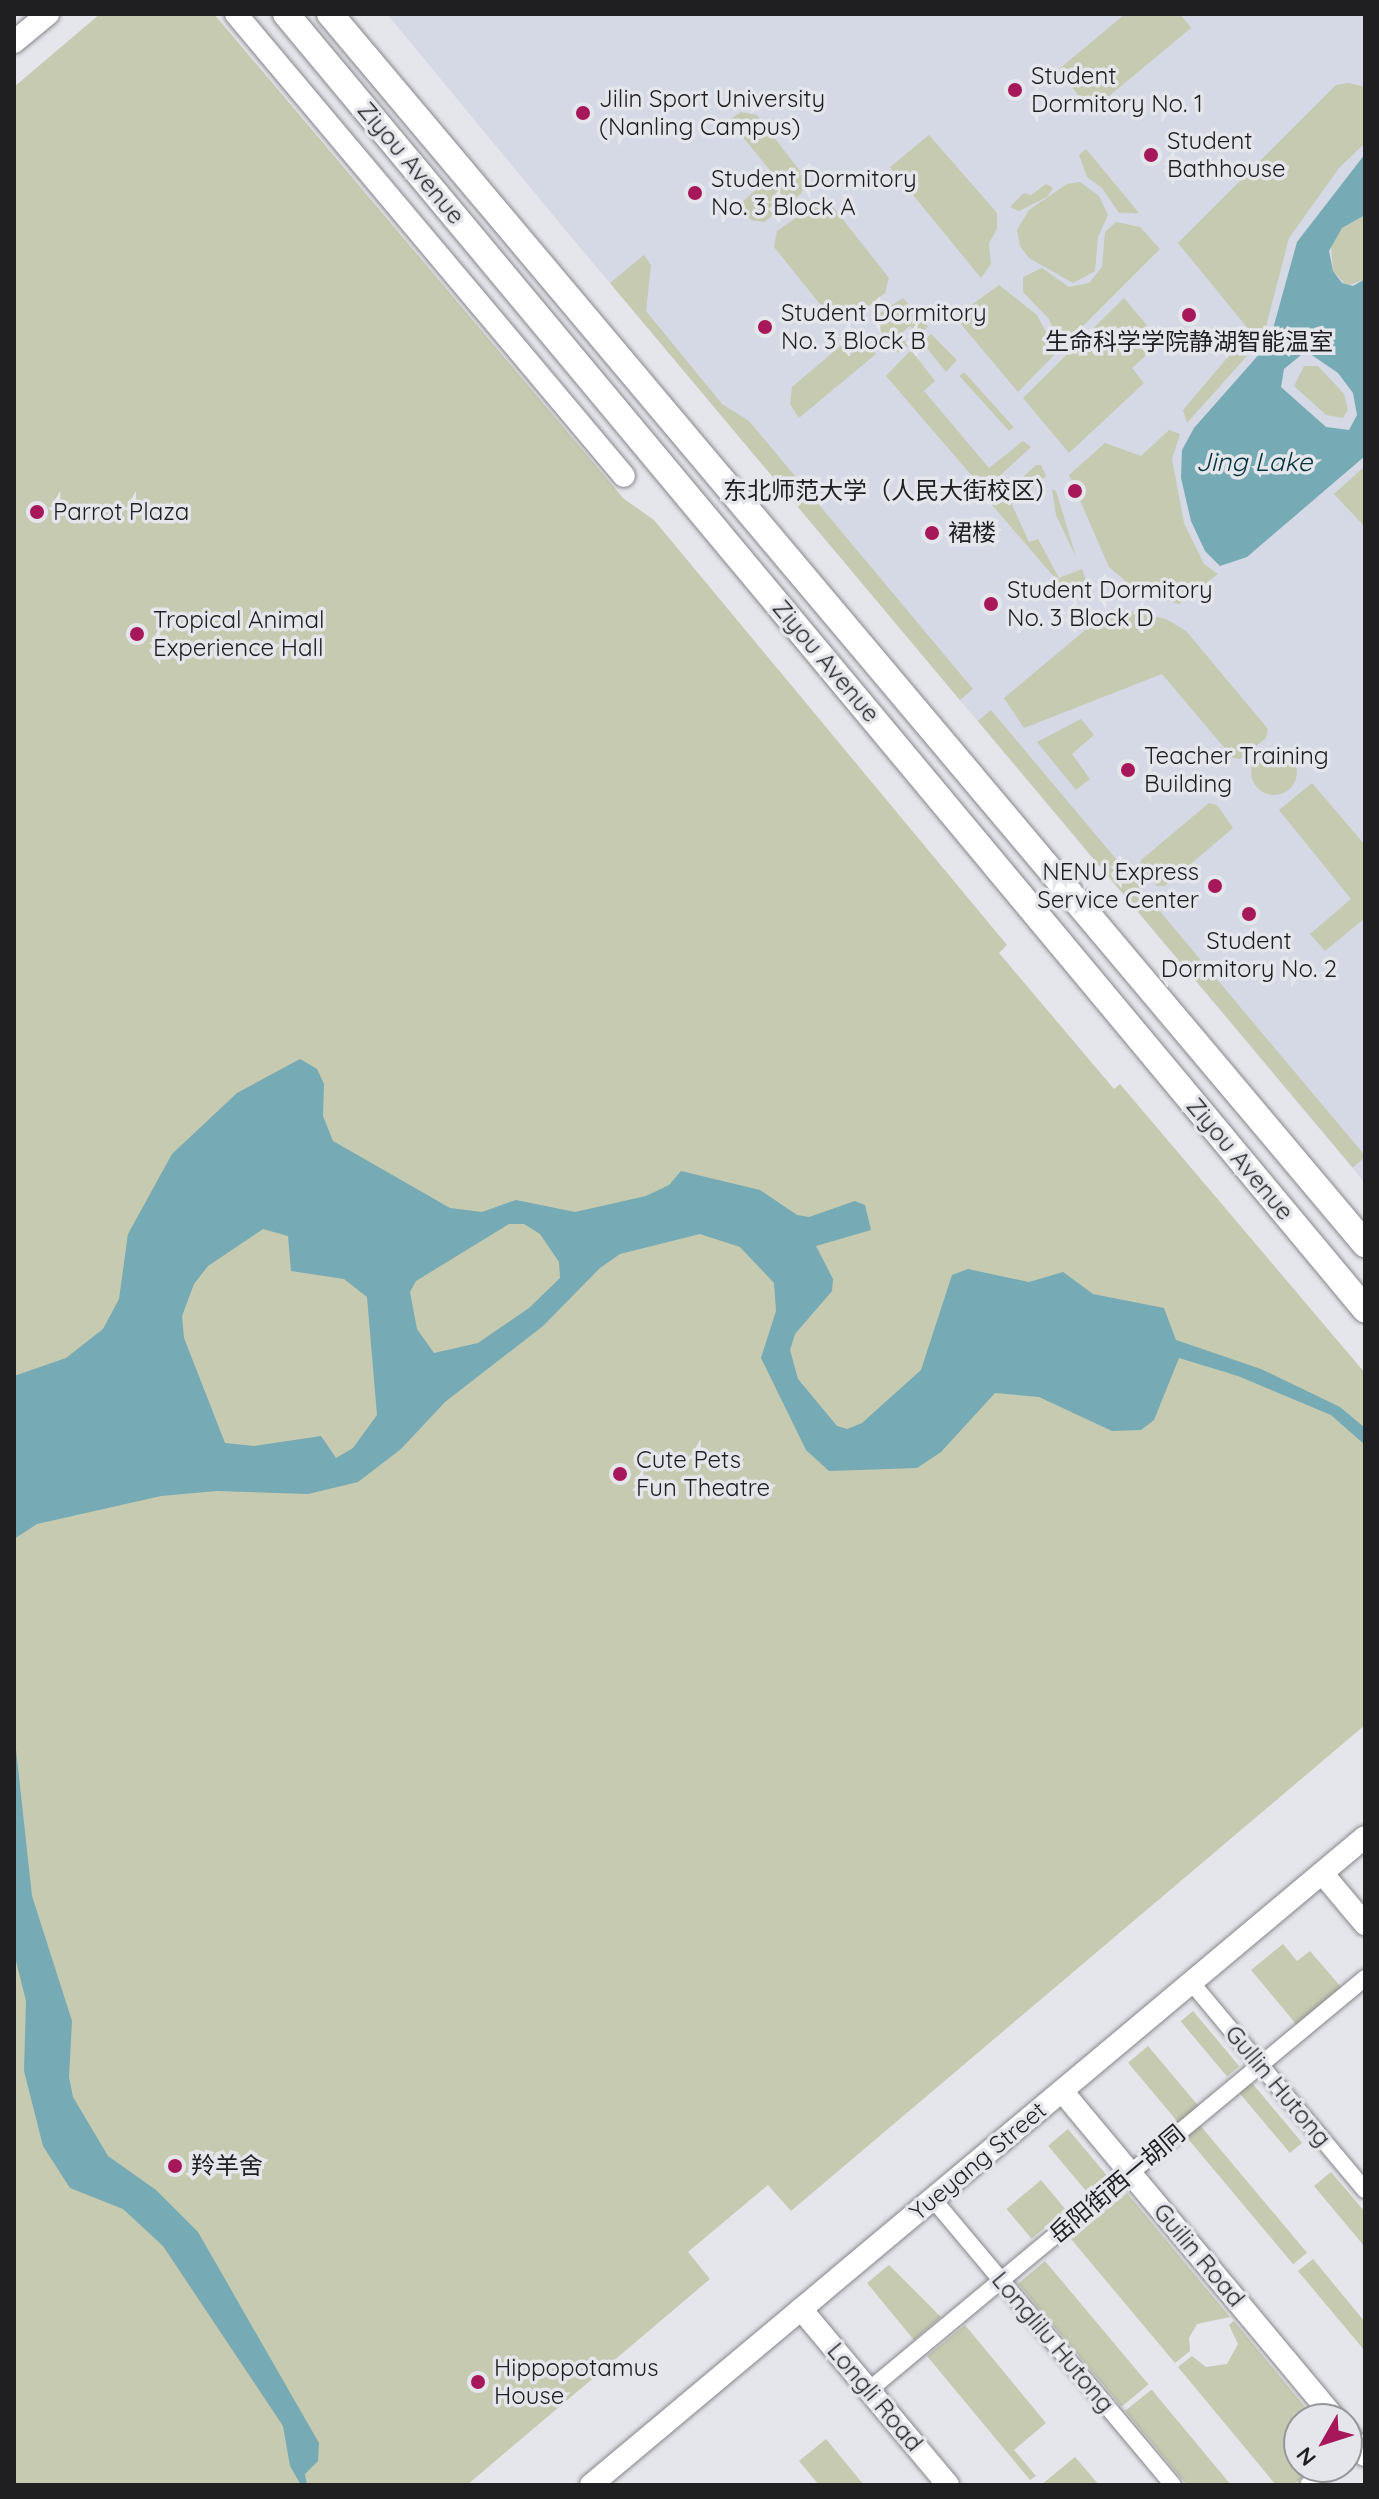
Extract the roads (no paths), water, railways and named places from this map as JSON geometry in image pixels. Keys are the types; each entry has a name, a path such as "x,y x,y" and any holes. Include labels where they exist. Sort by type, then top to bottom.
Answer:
{"main road":[{"name":"Ziyou Avenue","path":"286,14 1365,1309"},
{"name":"Ziyou Avenue","path":"330,14 1365,1244"}],"street":[{"path":"14,42 48,14"},
{"path":"236,14 624,476"},
{"name":"Yueyang Street","path":"591,2485 1365,1837"},
{"path":"1322,1873 1365,1924"},
{"name":"岳阳街西一胡同","path":"869,2390 1365,1978"},
{"name":"Gullin Hutong","path":"1191,1982 1365,2190"},
{"name":"Guilin Road","path":"1062,2091 1322,2403"},
{"name":"Longlilu Hutong","path":"933,2199 1173,2485"},
{"name":"Longli Road","path":"801,2309 948,2485"}],"water":[{"name":"Jing Lake","path":"1365,154 1365,215 1342,228 1329,251 1333,271 1342,283 1353,286 1365,279 1365,456 1247,557 1220,566 1205,551 1191,521 1181,478 1182,450 1194,428 1269,343 1297,242","holes":["1306,351 1338,373 1353,393 1357,415 1349,430 1326,427 1281,387 1284,369"]},
{"path":"300,1059 317,1069 324,1084 323,1116 333,1141 450,1208 482,1212 516,1200 575,1212 646,1196 669,1185 681,1171 760,1190 797,1215 809,1217 855,1201 865,1205 871,1230 816,1246 833,1279 832,1291 795,1334 790,1350 798,1379 837,1426 847,1429 862,1423 921,1370 952,1275 968,1269 1029,1282 1063,1272 1093,1294 1164,1308 1176,1340 1261,1369 1340,1407 1365,1428 1365,1445 1331,1415 1238,1376 1179,1358 1154,1420 1141,1430 1112,1431 1039,1397 995,1393 941,1452 917,1468 829,1471 806,1450 761,1358 776,1311 774,1283 740,1247 700,1234 620,1254 600,1268 543,1326 445,1402 401,1449 358,1482 308,1494 217,1491 161,1496 37,1524 14,1539 14,1376 66,1358 103,1329 119,1299 128,1234 172,1154 237,1093","holes":["509,1224 524,1224 540,1234 559,1262 560,1278 529,1308 478,1343 434,1353 417,1329 410,1292 416,1281","263,1229 288,1236 291,1271 344,1279 367,1297 377,1415 353,1448 336,1458 321,1436 254,1446 225,1443 184,1338 182,1316 194,1284 208,1266"]},
{"path":"14,1731 32,1896 72,2021 69,2077 73,2097 108,2156 156,2190 198,2232 319,2443 318,2461 305,2474 307,2485 301,2485 290,2466 283,2426 163,2246 123,2209 70,2188 43,2146 24,2071 26,2001 14,1953"}],"place":[{"name":"Student Dormitory No. 1","path":"1015,90"},
{"name":"Jilin Sport University (Nanling Campus)","path":"583,113"},
{"name":"Student Bathhouse","path":"1151,155"},
{"name":"Student Dormitory No. 3 Block A","path":"695,193"},
{"name":"生命科学学院静湖智能温室","path":"1189,315"},
{"name":"Student Dormitory No. 3 Block B","path":"765,327"},
{"name":"东北师范大学（人民大街校区）","path":"1075,491"},
{"name":"Parrot Plaza","path":"37,512"},
{"name":"裙楼","path":"932,533"},
{"name":"Student Dormitory No. 3 Block D","path":"991,604"},
{"name":"Tropical Animal Experience Hall","path":"137,634"},
{"name":"Teacher Training Building","path":"1128,770"},
{"name":"NENU Express Service Center","path":"1215,886"},
{"name":"Student Dormitory No. 2","path":"1249,914"},
{"name":"Cute Pets Fun Theatre","path":"620,1474"},
{"name":"羚羊舍","path":"175,2166"},
{"name":"Hippopotamus House","path":"478,2382"}]}
